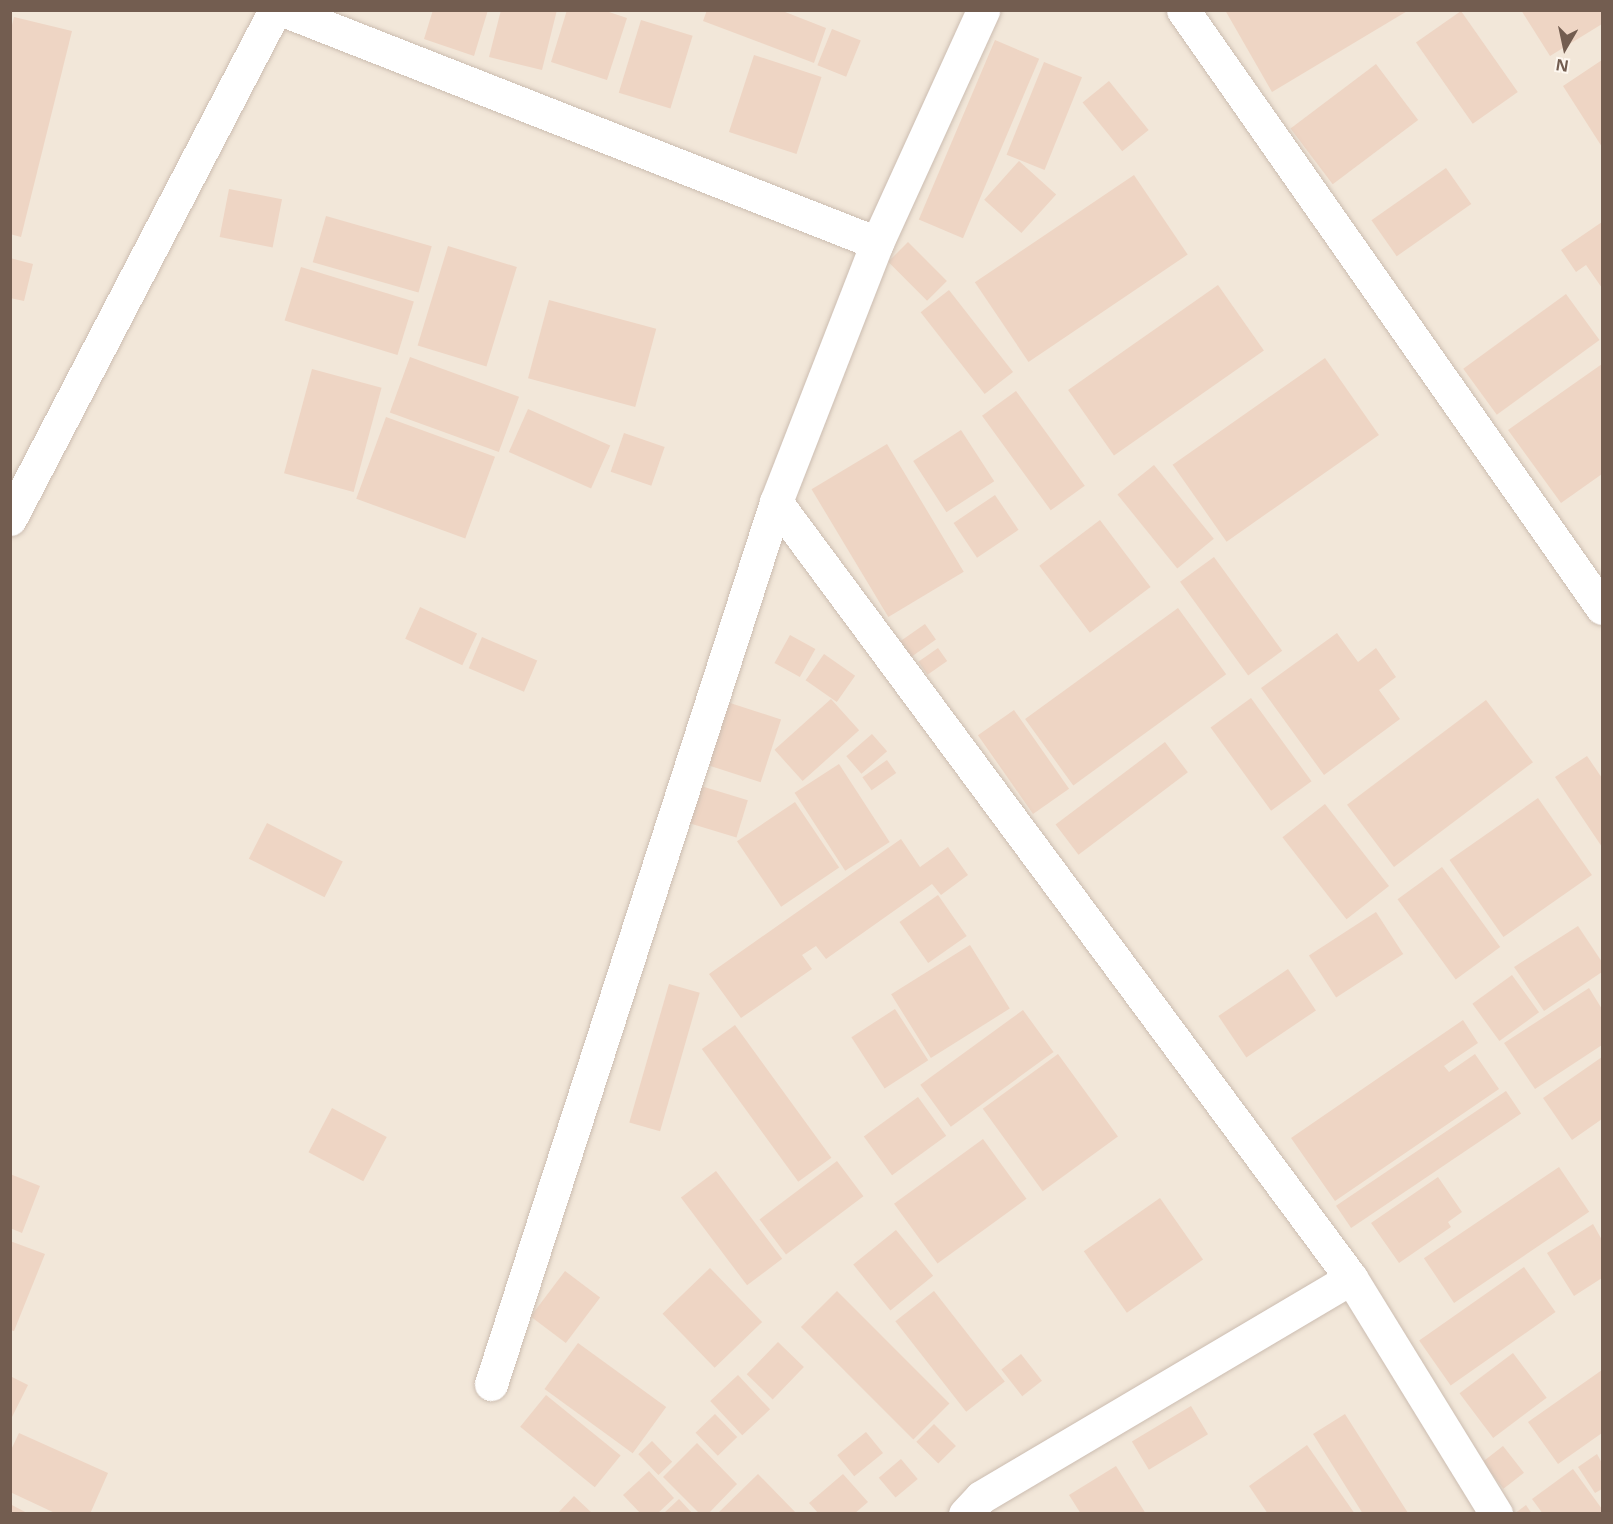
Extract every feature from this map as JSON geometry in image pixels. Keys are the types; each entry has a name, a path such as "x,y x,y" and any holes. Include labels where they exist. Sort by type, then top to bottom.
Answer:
{"street":[{"path":"10,519 275,10"},
{"path":"283,10 877,243"},
{"path":"491,1384 776,502 877,243 982,10"},
{"path":"1183,10 1602,608"},
{"path":"776,502 1351,1278 1496,1514"},
{"path":"965,1514 981,1497 1351,1278"}],"shaded area":[{"path":"11,11 1602,11 1602,1513 11,1513"}],"building":[{"path":"433,10 488,10 474,56 424,39"},
{"path":"501,10 557,10 542,70 489,57"},
{"path":"567,10 603,10 627,18 607,80 551,62"},
{"path":"707,10 780,10 826,28 814,63 703,21"},
{"path":"1225,10 1409,10 1272,92"},
{"path":"1521,10 1602,10 1602,24 1550,56"},
{"path":"1461,11 1518,92 1473,124 1416,43"},
{"path":"14,17 72,31 21,237 10,234 10,33"},
{"path":"641,20 693,36 670,108 619,93"},
{"path":"832,29 861,41 846,77 817,65"},
{"path":"995,40 1039,59 963,238 919,219"},
{"path":"754,55 822,77 796,154 729,132"},
{"path":"1602,60 1602,147 1563,86"},
{"path":"1044,62 1082,77 1045,170 1007,155"},
{"path":"1376,64 1418,120 1333,184 1291,128"},
{"path":"1109,81 1149,130 1122,151 1083,102"},
{"path":"1019,161 1056,194 1021,233 984,200"},
{"path":"1446,168 1471,204 1397,256 1371,220"},
{"path":"1134,175 1188,255 1029,362 975,282"},
{"path":"229,189 282,199 273,247 220,237"},
{"path":"326,216 432,246 419,292 313,262"},
{"path":"1602,222 1602,288 1586,265 1576,272 1561,250"},
{"path":"908,242 947,281 927,301 888,262"},
{"path":"448,246 517,267 486,367 418,345"},
{"path":"10,258 33,264 24,301 10,298"},
{"path":"301,267 414,301 397,355 285,321"},
{"path":"1218,285 1264,351 1114,455 1068,390"},
{"path":"949,290 1013,372 985,394 921,312"},
{"path":"1566,294 1600,340 1497,415 1463,369"},
{"path":"549,300 656,329 635,407 528,378"},
{"path":"410,357 519,397 499,452 390,412"},
{"path":"1325,358 1379,435 1227,542 1173,465"},
{"path":"1602,364 1602,474 1561,503 1508,430"},
{"path":"312,369 382,388 354,492 284,473"},
{"path":"1016,391 1085,486 1051,510 982,416"},
{"path":"528,409 610,446 591,489 509,452"},
{"path":"386,417 495,457 465,538 356,499"},
{"path":"961,430 994,481 946,512 913,461"},
{"path":"624,433 665,447 651,486 611,472"},
{"path":"887,444 964,572 888,617 812,489"},
{"path":"1154,465 1214,539 1177,568 1117,495"},
{"path":"995,495 1018,530 977,558 954,523"},
{"path":"1100,520 1151,587 1090,633 1039,566"},
{"path":"1214,557 1282,651 1248,676 1180,582"},
{"path":"420,607 477,634 462,665 405,639"},
{"path":"1178,608 1226,674 1073,785 1025,719"},
{"path":"925,624 936,640 907,660 896,644"},
{"path":"1337,633 1358,662 1376,648 1396,677 1379,690 1400,719 1324,775 1261,688"},
{"path":"790,635 815,649 800,677 774,663"},
{"path":"482,637 537,660 524,692 469,668"},
{"path":"938,648 947,661 928,675 918,662"},
{"path":"824,654 855,676 837,702 806,680"},
{"path":"1251,698 1312,781 1271,811 1211,727"},
{"path":"831,699 859,730 803,781 775,750"},
{"path":"1486,700 1533,762 1394,867 1347,805"},
{"path":"724,701 781,720 761,782 704,764"},
{"path":"1014,710 1069,789 1033,814 978,735"},
{"path":"872,734 887,751 861,774 846,756"},
{"path":"1165,742 1188,772 1078,855 1056,824"},
{"path":"1587,756 1602,778 1602,847 1555,777"},
{"path":"887,760 896,773 872,790 862,777"},
{"path":"839,764 890,842 845,871 795,793"},
{"path":"701,786 748,800 736,838 690,823"},
{"path":"1538,798 1592,875 1503,937 1450,860"},
{"path":"795,802 839,867 781,907 737,841"},
{"path":"1325,804 1389,886 1346,919 1282,837"},
{"path":"267,823 343,862 325,897 249,859"},
{"path":"901,839 920,867 948,847 968,875 941,895 932,884 826,959 816,946 802,955 812,969 741,1018 709,974"},
{"path":"1442,867 1500,947 1456,979 1398,899"},
{"path":"938,895 967,936 928,963 899,922"},
{"path":"1376,912 1403,954 1336,998 1309,956"},
{"path":"1578,926 1602,962 1602,972 1544,1011 1514,967"},
{"path":"970,945 1010,1009 931,1058 891,994"},
{"path":"1288,969 1316,1010 1246,1057 1218,1016"},
{"path":"1512,975 1539,1012 1499,1041 1472,1004"},
{"path":"669,984 700,993 660,1131 629,1122"},
{"path":"1589,988 1602,1009 1602,1045 1535,1089 1504,1043"},
{"path":"895,1009 928,1060 885,1088 851,1037"},
{"path":"1023,1010 1054,1052 951,1127 920,1085"},
{"path":"1463,1020 1478,1043 1444,1066 1449,1072 1475,1054 1499,1089 1335,1201 1291,1138"},
{"path":"735,1025 831,1158 798,1182 702,1049"},
{"path":"1058,1054 1118,1137 1043,1191 983,1109"},
{"path":"1602,1057 1602,1119 1572,1140 1543,1098"},
{"path":"1506,1091 1521,1113 1351,1228 1336,1206"},
{"path":"918,1097 946,1136 892,1175 864,1136"},
{"path":"332,1108 387,1137 363,1181 309,1152"},
{"path":"983,1139 1026,1199 938,1264 894,1204"},
{"path":"837,1161 863,1196 786,1255 760,1219"},
{"path":"1559,1167 1589,1212 1454,1303 1424,1258"},
{"path":"716,1171 782,1259 747,1285 681,1197"},
{"path":"10,1174 40,1186 22,1233 10,1228"},
{"path":"1438,1177 1462,1212 1448,1222 1451,1227 1399,1263 1371,1223"},
{"path":"1160,1198 1203,1259 1127,1313 1084,1251"},
{"path":"1593,1224 1602,1240 1602,1278 1574,1296 1547,1253"},
{"path":"896,1230 933,1276 890,1310 853,1265"},
{"path":"10,1241 45,1254 14,1331 10,1330"},
{"path":"1524,1267 1556,1312 1451,1385 1419,1340"},
{"path":"710,1268 762,1322 715,1368 663,1314"},
{"path":"565,1271 600,1297 566,1343 531,1317"},
{"path":"837,1291 949,1403 913,1439 801,1327"},
{"path":"934,1291 1005,1382 966,1412 895,1321"},
{"path":"778,1342 804,1367 773,1399 747,1374"},
{"path":"578,1343 666,1407 633,1453 544,1389"},
{"path":"1513,1353 1547,1398 1493,1438 1459,1393"},
{"path":"1021,1354 1042,1381 1022,1396 1001,1369"},
{"path":"1602,1370 1602,1433 1558,1464 1528,1422"},
{"path":"738,1375 770,1409 742,1435 710,1401"},
{"path":"10,1376 28,1385 10,1421"},
{"path":"546,1395 621,1455 595,1487 520,1427"},
{"path":"1191,1406 1208,1434 1149,1470 1132,1442"},
{"path":"715,1414 737,1437 718,1456 696,1433"},
{"path":"1345,1414 1408,1513 1363,1514 1313,1434"},
{"path":"934,1424 956,1446 938,1464 916,1442"},
{"path":"866,1432 883,1453 854,1476 837,1455"},
{"path":"19,1433 108,1473 90,1514 57,1514 10,1492 10,1452"},
{"path":"652,1441 672,1462 658,1475 638,1454"},
{"path":"697,1443 737,1484 708,1514 700,1514 663,1477"},
{"path":"1307,1445 1355,1514 1268,1514 1249,1486"},
{"path":"1503,1446 1524,1473 1503,1489 1483,1462"},
{"path":"1597,1454 1602,1463 1602,1489 1595,1493 1578,1467"},
{"path":"901,1459 918,1479 895,1498 879,1478"},
{"path":"1116,1466 1146,1514 1081,1514 1069,1495"},
{"path":"1573,1469 1602,1509 1602,1514 1543,1514 1532,1499"},
{"path":"649,1471 674,1498 657,1514 641,1514 623,1495"},
{"path":"758,1474 797,1514 717,1514"},
{"path":"843,1474 868,1502 854,1514 819,1514 809,1503"},
{"path":"574,1496 593,1514 557,1514"},
{"path":"679,1499 693,1514 663,1514"},
{"path":"10,1504 29,1514 10,1514"},
{"path":"1526,1505 1532,1514 1514,1514"}]}
